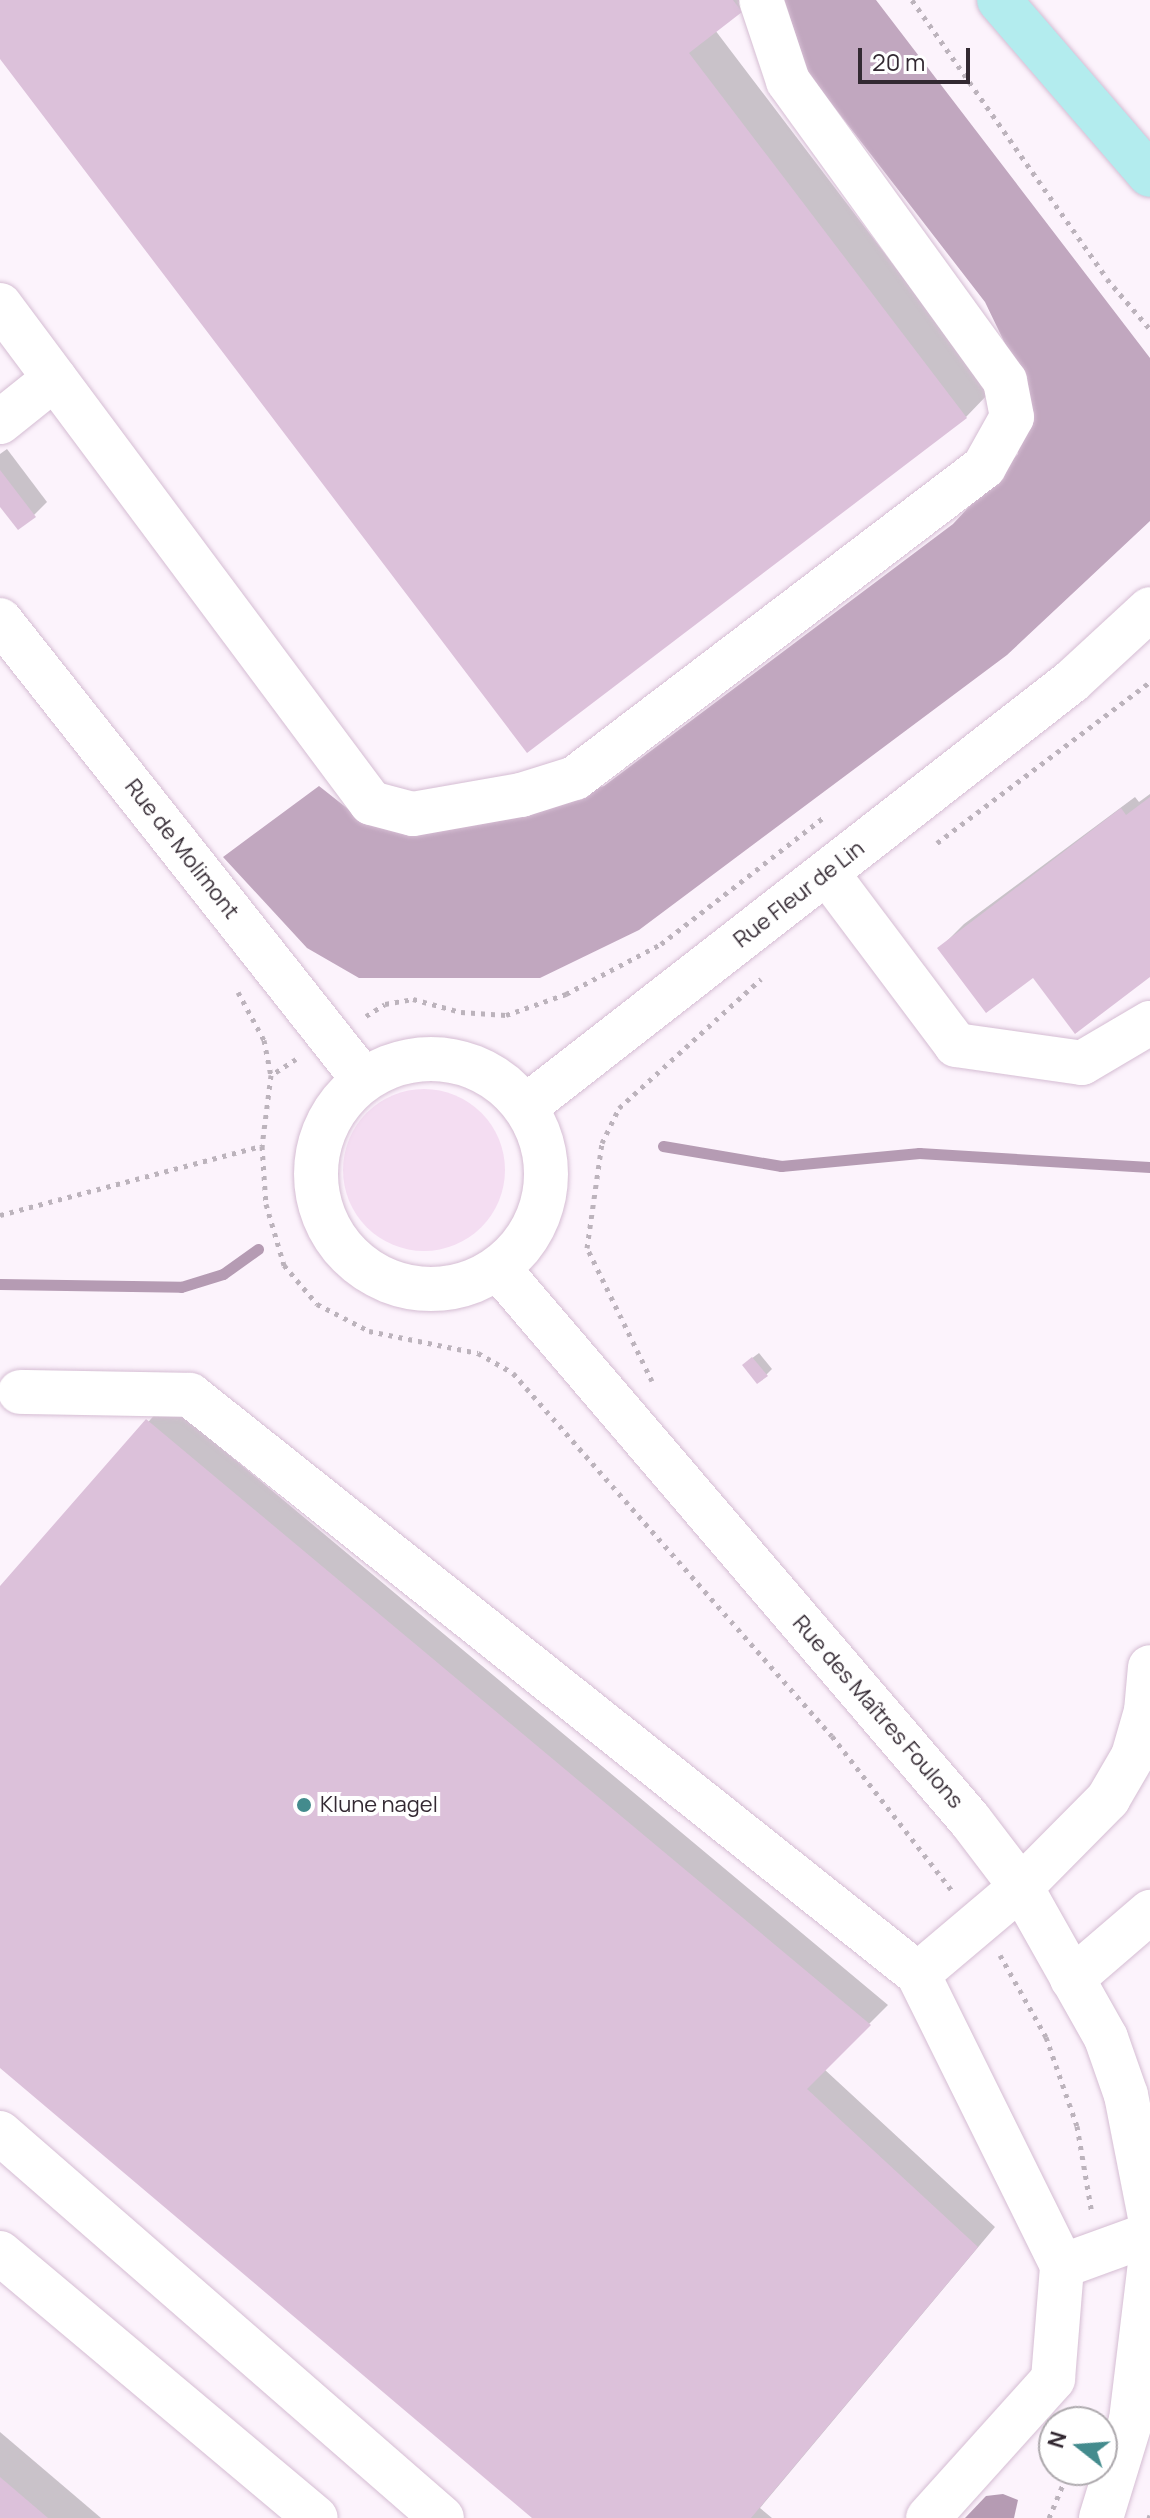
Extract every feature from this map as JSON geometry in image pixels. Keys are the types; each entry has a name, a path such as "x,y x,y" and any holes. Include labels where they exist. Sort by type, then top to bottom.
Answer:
{"main road":[{"path":"999,0 1118,144 1150,175"},
{"path":"1118,144 1150,193"}],"street":[{"path":"4,319 55,378 371,803 413,814 521,795 575,778 984,467 1012,417 1005,381 788,81 761,0"},
{"path":"0,422 55,378"},
{"name":"Rue Fleur de Lin","path":"525,1107 1072,681 1150,609"},
{"name":"Rue de Molimont","path":"0,620 363,1079"},
{"name":"Rue Fleur de Lin","path":"1072,681 1150,633"},
{"path":"827,873 956,1045 1082,1063 1150,1023"},
{"path":"444,1059 468,1063 500,1080 525,1107 541,1139 545,1187 540,1211 524,1243 498,1268 461,1286 421,1290 382,1279 360,1264 325,1224 315,1185 318,1144 335,1108 363,1079 396,1063 444,1059"},
{"name":"Rue des Maîtres Foulons","path":"498,1268 970,1820 1021,1887 1106,2038 1126,2095 1150,2217"},
{"path":"20,1392 190,1395 918,1974 1078,2260 1053,2379 928,2518"},
{"path":"918,1974 1021,1887 1108,1799 1133,1756 1146,1711 1150,1667"},
{"path":"1072,1979 1150,1912"},
{"path":"0,2133 442,2518"},
{"path":"1078,2260 1150,2234"},
{"path":"0,2253 316,2518"},
{"path":"1101,2518 1131,2420 1150,2264"}],"path":[{"path":"912,0 1107,279 1150,329"},
{"path":"923,853 1150,682"},
{"path":"832,812 661,944 566,994 506,1015 461,1012 413,999 385,1004 271,1075 262,1146 266,1204 284,1265 317,1304 369,1331 478,1353 513,1373 832,1736 978,1926 1033,2013 1077,2126 1078,2260"},
{"path":"655,1387 587,1248 602,1143 619,1108 766,975"},
{"path":"0,1215 262,1146"},
{"path":"1049,2518 1062,2486"}],"shaded area":[{"path":"774,0 876,0 1150,358 1150,521 1007,655 639,930 540,978 359,978 307,948 223,857 319,786 367,824 440,828 604,786 953,524 1018,454 1023,381 985,302 804,68"},
{"path":"424,1089 455,1096 481,1113 498,1139 505,1170 498,1201 481,1227 455,1244 424,1251 393,1244 367,1227 350,1201 343,1170 350,1139 367,1113 393,1096"},
{"path":"1003,2494 1018,2500 1014,2518 965,2518 986,2496"}],"building":[{"path":"0,0 733,0 742,12 689,53 967,418 527,753 0,59"},
{"path":"0,470 36,517 18,530 0,507"},
{"path":"1150,797 1150,977 1075,1034 1033,978 986,1013 937,948 1121,808 1126,815"},
{"path":"752,1357 768,1376 757,1384 742,1365"},
{"name":"Klune nagel","path":"146,1419 871,2025 807,2089 978,2247 751,2518 532,2518 0,2068 0,1586"},
{"path":"0,2477 48,2518 0,2518"}],"waterway":[{"path":"663,1146 781,1166 919,1153 1150,1167"},
{"path":"0,1284 181,1287 223,1274 258,1249"}],"place":[{"name":"Klune nagel","path":"304,1805"}]}
